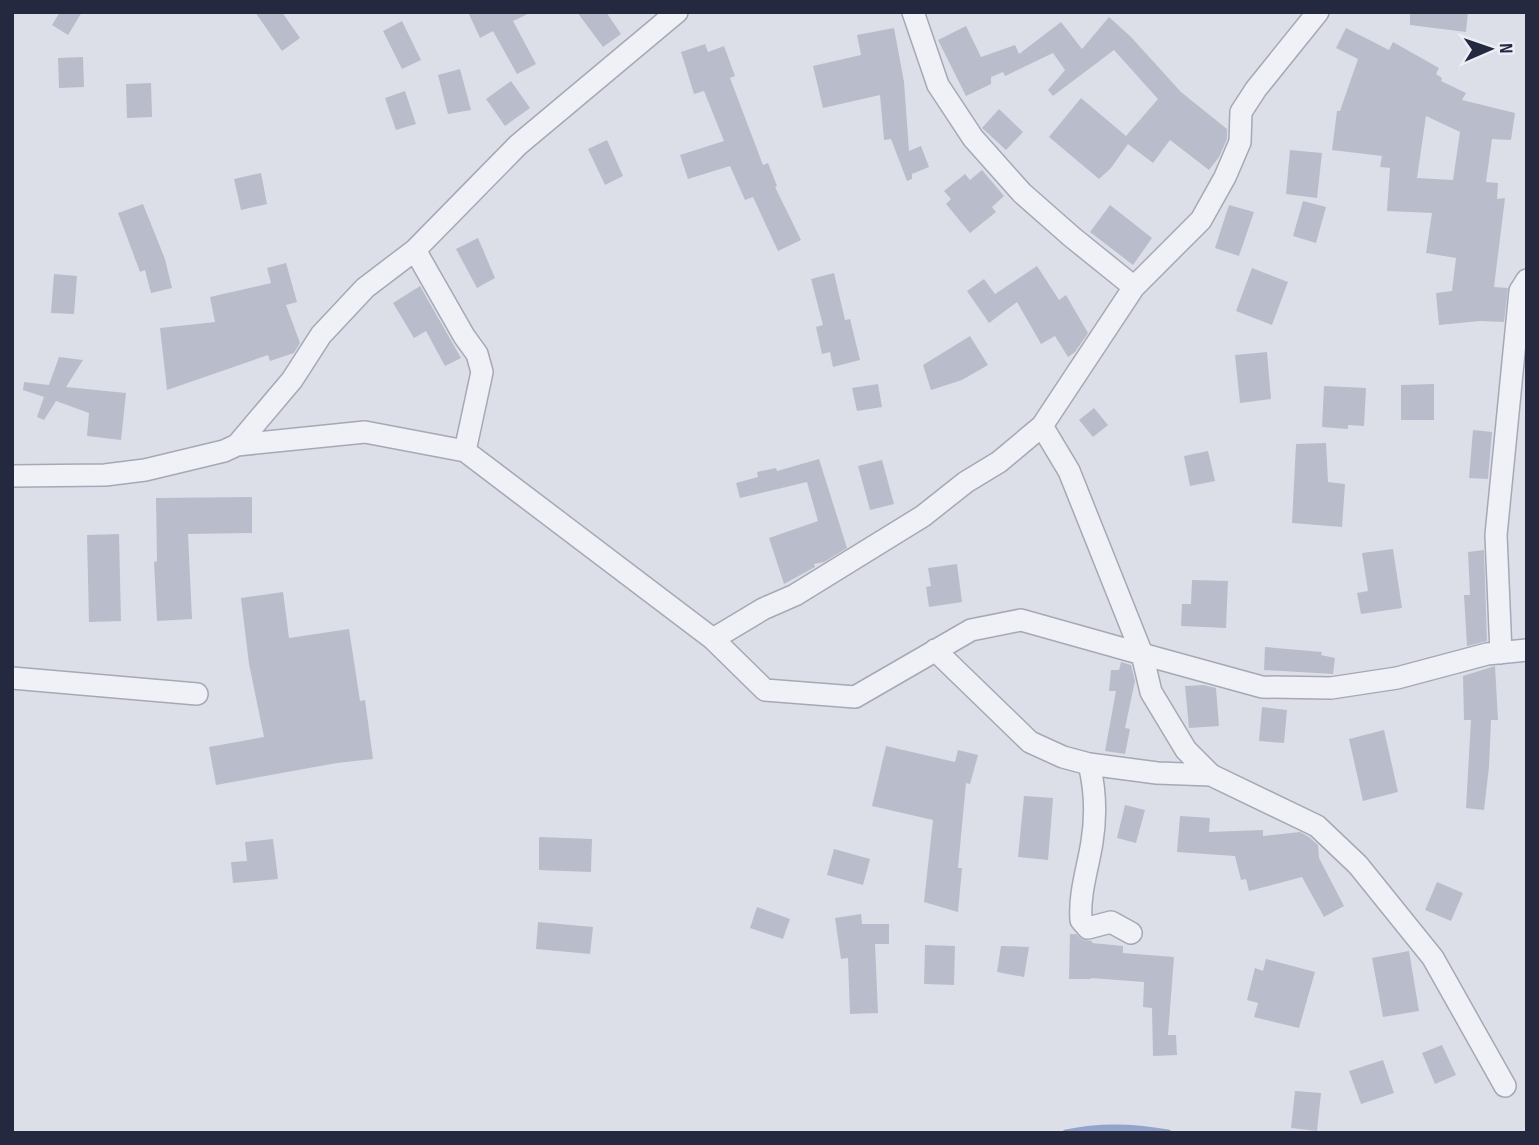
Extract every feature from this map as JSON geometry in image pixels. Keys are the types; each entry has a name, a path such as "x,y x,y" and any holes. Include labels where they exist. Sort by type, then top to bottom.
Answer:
{"street":[{"path":"237,445 292,380 321,335 365,288 415,250 518,145 677,12"},
{"path":"913,12 938,85 973,138 1022,193 1134,287"},
{"path":"713,639 763,609 795,595 923,516 966,482 999,462 1042,426 1134,287 1201,220 1225,177 1240,142 1241,112 1256,89 1318,12"},
{"path":"415,250 477,354 482,372 466,451"},
{"path":"1501,653 1496,535 1520,291 1527,280"},
{"path":"1042,426 1069,471 1142,654 1151,692 1186,750 1212,775 1317,825 1358,865 1433,958 1505,1086"},
{"path":"12,476 105,475 131,472 213,454 237,445 365,432 466,451 713,639 765,690 855,697 971,630 1021,620 1262,687 1331,688 1397,678 1487,654 1527,650"},
{"path":"935,650 1030,742 1063,758 1157,773 1212,775"},
{"path":"12,678 197,694"},
{"path":"1088,764 1093,802 1092,839 1081,895 1081,920 1088,928 1111,922 1131,933"}],"building":[{"path":"60,12 82,12 68,35 52,25"},
{"path":"255,12 282,12 300,38 282,51"},
{"path":"468,12 532,12 513,21 536,64 517,74 493,31 480,38"},
{"path":"577,12 606,12 621,34 603,47"},
{"path":"1410,12 1468,12 1466,32 1410,25"},
{"path":"1109,17 1181,92 1227,129 1227,139 1219,157 1209,170 1170,140 1153,163 1128,144 1111,168 1099,179 1049,137 1081,98 1126,136 1158,99 1114,50 1053,96 1048,90 1065,70 1053,53 1005,76 1003,72 991,77 991,84 966,96 938,40 966,26 981,57 1015,45 1019,54 1061,22 1082,49"},
{"path":"402,21 421,60 402,69 383,31"},
{"path":"894,28 904,82 909,151 921,146 929,167 912,174 912,179 907,181 891,139 884,140 880,95 823,108 813,66 861,55 857,35"},
{"path":"1346,28 1389,50 1393,42 1439,68 1436,74 1442,78 1441,81 1466,93 1462,100 1515,113 1511,140 1492,139 1486,182 1498,183 1497,199 1505,198 1494,287 1508,288 1504,322 1480,321 1439,325 1436,293 1452,291 1456,258 1426,253 1432,213 1387,211 1390,168 1380,167 1382,156 1332,150 1337,111 1340,111 1358,59 1336,48","holes":["1426,116 1460,132 1453,180 1417,178"]},
{"path":"705,44 708,52 724,46 735,76 730,78 763,165 768,163 777,186 775,187 801,240 778,251 753,197 745,200 730,166 688,179 680,155 724,141 704,91 694,94 681,52"},
{"path":"83,57 84,87 59,88 58,58"},
{"path":"460,69 471,110 448,114 438,75"},
{"path":"511,81 530,108 505,126 486,99"},
{"path":"151,83 152,117 127,118 126,84"},
{"path":"405,91 416,124 396,130 385,98"},
{"path":"999,109 1023,132 1006,150 982,128"},
{"path":"607,140 623,176 605,185 588,149"},
{"path":"1290,150 1322,153 1317,198 1286,194"},
{"path":"982,170 1004,196 992,207 996,212 970,233 946,204 951,199 944,191 965,174 970,180"},
{"path":"261,173 267,204 241,210 234,179"},
{"path":"1303,201 1326,207 1316,243 1293,236"},
{"path":"143,204 165,259 172,288 151,293 145,270 140,272 118,213"},
{"path":"1110,205 1152,238 1133,265 1090,232"},
{"path":"1229,205 1254,212 1239,256 1215,248"},
{"path":"478,238 495,278 477,288 456,249"},
{"path":"286,263 297,302 286,305 300,343 294,353 270,361 268,355 167,390 160,328 215,322 210,297 271,283 267,268"},
{"path":"1037,266 1059,300 1066,295 1088,333 1075,352 1068,357 1055,336 1041,344 1017,302 989,323 967,291 984,279 995,294"},
{"path":"1252,268 1288,282 1272,325 1236,311"},
{"path":"834,273 845,320 850,319 860,360 833,367 830,352 822,354 816,327 823,325 811,279"},
{"path":"54,274 77,276 74,314 51,313"},
{"path":"420,286 461,358 445,366 426,331 414,338 393,303"},
{"path":"970,336 988,365 962,380 931,390 923,365"},
{"path":"1267,352 1271,399 1240,403 1235,355"},
{"path":"59,357 83,360 66,387 126,393 121,440 87,436 89,413 56,401 44,420 37,417 44,397 23,390 24,382 49,385"},
{"path":"878,384 882,407 857,411 852,388"},
{"path":"1434,384 1434,420 1401,420 1401,385"},
{"path":"1324,386 1366,388 1364,426 1348,425 1348,429 1322,427"},
{"path":"1094,408 1108,425 1093,437 1079,420"},
{"path":"1473,430 1492,432 1488,479 1469,478"},
{"path":"1326,443 1328,482 1345,484 1342,527 1292,523 1296,444"},
{"path":"1208,451 1215,481 1190,486 1184,456"},
{"path":"819,459 847,548 824,562 814,564 815,567 784,584 769,538 818,521 807,482 740,498 736,483 758,477 757,472 776,468 777,471"},
{"path":"882,460 894,504 870,510 858,466"},
{"path":"252,497 252,533 188,534 192,619 157,621 154,562 157,561 156,498"},
{"path":"119,534 121,621 89,622 87,535"},
{"path":"1393,549 1402,608 1361,614 1357,593 1368,591 1362,553"},
{"path":"1484,550 1487,641 1467,646 1464,595 1470,595 1468,552"},
{"path":"957,564 962,602 929,607 926,587 931,586 928,568"},
{"path":"1192,580 1228,581 1226,628 1181,626 1182,604 1191,604"},
{"path":"283,592 289,638 349,629 360,701 365,700 373,759 216,785 209,747 264,737 249,664 241,598"},
{"path":"1265,647 1322,652 1321,655 1335,658 1333,674 1264,670"},
{"path":"1121,662 1131,665 1135,681 1125,728 1130,729 1125,754 1105,751 1116,691 1109,691 1111,670 1119,670"},
{"path":"1495,666 1498,720 1491,720 1484,810 1466,808 1471,720 1464,720 1463,676"},
{"path":"1204,685 1216,688 1219,726 1189,728 1185,686"},
{"path":"1262,707 1287,710 1284,743 1259,741"},
{"path":"1384,730 1398,792 1363,801 1349,739"},
{"path":"886,746 955,762 958,750 978,755 970,784 966,783 958,868 962,868 958,912 924,902 933,820 872,806"},
{"path":"1024,796 1053,798 1048,860 1018,857"},
{"path":"1125,805 1145,810 1136,843 1117,838"},
{"path":"1180,816 1210,818 1209,832 1263,830 1263,836 1300,832 1318,845 1319,858 1344,906 1324,917 1302,877 1249,891 1246,879 1241,880 1235,856 1177,852"},
{"path":"539,837 592,839 591,872 539,870"},
{"path":"273,839 278,879 233,883 231,862 247,861 245,842"},
{"path":"834,849 870,859 863,885 827,875"},
{"path":"1437,882 1463,893 1451,921 1425,910"},
{"path":"757,907 790,919 783,939 750,928"},
{"path":"861,914 862,924 889,924 889,944 875,944 878,1013 850,1014 848,958 841,959 835,918"},
{"path":"538,922 593,927 590,954 536,949"},
{"path":"1070,934 1076,934 1092,943 1123,946 1123,953 1174,957 1168,1035 1176,1035 1177,1055 1153,1056 1152,1008 1143,1007 1144,982 1069,979"},
{"path":"925,945 955,946 954,985 924,984"},
{"path":"1001,946 1029,947 1024,977 997,972"},
{"path":"1409,951 1419,1011 1383,1017 1372,958"},
{"path":"1266,959 1315,972 1299,1028 1254,1017 1258,1003 1247,1000 1255,968 1263,971"},
{"path":"1442,1045 1456,1075 1435,1084 1422,1053"},
{"path":"1383,1060 1394,1093 1361,1104 1349,1071"},
{"path":"1295,1091 1321,1093 1317,1131 1291,1128"}],"waterway":[{"path":"1066,1133 1117,1128 1168,1133"}]}
